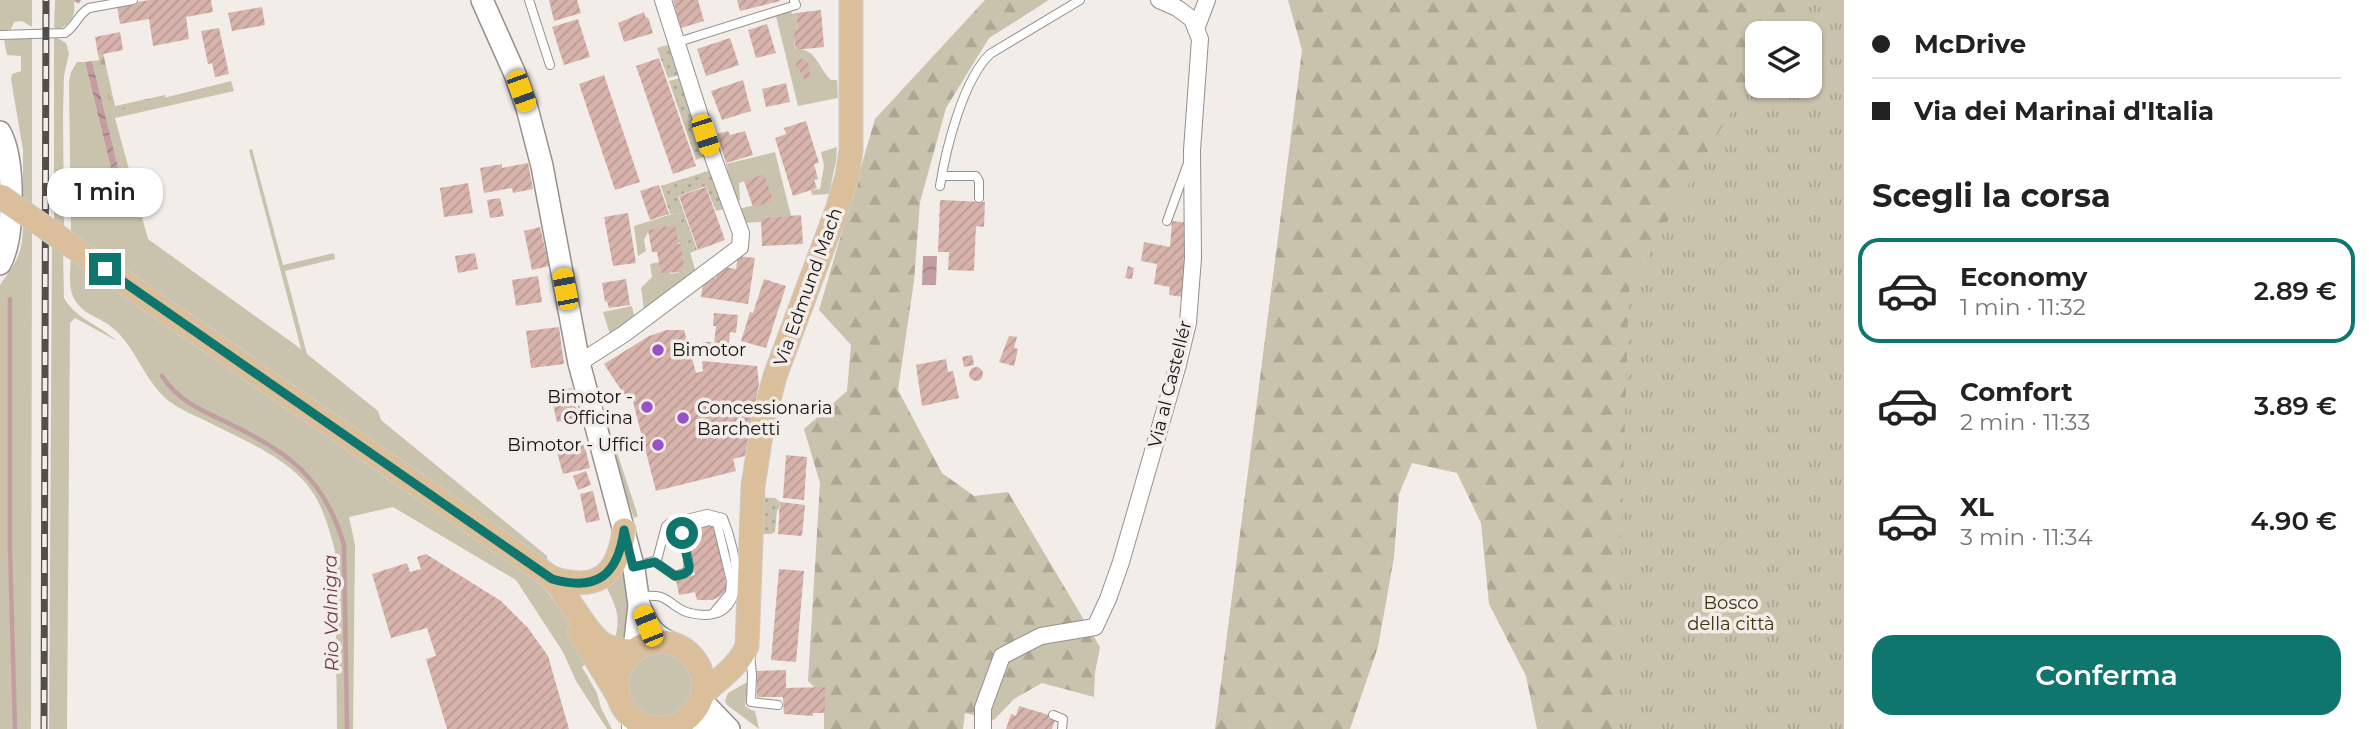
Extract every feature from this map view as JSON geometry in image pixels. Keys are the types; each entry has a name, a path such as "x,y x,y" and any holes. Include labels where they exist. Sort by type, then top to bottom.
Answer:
{"main road":[{"path":"482,0 527,108 542,166 579,363 624,530 639,601 648,626 656,636 680,646 697,660 703,675 703,696 729,729"},
{"name":"Via Edmund Mach","path":"745,648 753,486 763,422 779,366 847,176 851,150 851,0"},
{"path":"0,132 9,160 10,221 6,254 0,264"},
{"path":"0,196 545,575 562,589 598,641 609,647 633,651"},
{"path":"545,575 579,584 599,580 616,563 624,530"},
{"path":"545,575 617,694 630,723 662,728 706,725 715,729"},
{"path":"633,651 639,601"},
{"path":"617,694 617,678 622,665 633,651 643,645 668,642"},
{"path":"697,660 729,663 745,648"},
{"path":"662,728 688,718 703,696 745,648"}],"street":[{"path":"579,363 633,328 740,247 741,233 714,160 663,0"},
{"path":"1158,0 1177,8 1192,19 1196,29"},
{"path":"1196,29 1207,0"},
{"name":"Via al Castellér","path":"971,729 983,708 1002,656 1041,636 1095,627 1108,599 1184,345 1188,323 1193,258 1192,150 1200,39 1196,29"},
{"name":"Via al Castellér","path":"983,708 984,729"}],"lane":[{"path":"0,35 65,33 74,27 82,12 96,6 132,0"},
{"path":"529,0 550,65"},
{"path":"675,43 796,5 794,0"},
{"path":"940,186 948,149 971,79 984,60 1080,0"},
{"path":"1167,221 1192,150"},
{"path":"942,176 976,176 979,181 978,198"},
{"path":"633,567 655,562 659,558 666,526 670,523 708,514 723,518 735,565 736,594 730,605 713,613 691,614 681,611 660,597 639,601"},
{"path":"655,562 675,576 687,572 689,566 682,536 683,529 711,521 717,523 731,581 730,593 713,613"},
{"path":"745,648 752,676 751,702 778,705"},
{"path":"1053,715 1063,719 1062,729"}],"green space":[{"path":"0,0 32,0 32,27 22,21 14,22 11,29 0,31"},
{"path":"55,0 83,0 74,2 72,19 58,29 54,27"},
{"path":"985,0 1049,0 989,38 946,108 920,202 914,281 898,390 942,473 974,496 1008,492 1100,647 1094,697 1042,683 1014,699 994,720 965,713 963,729 824,729 824,697 808,681 820,483 804,429 847,391 851,345 819,310 875,119"},
{"path":"1288,0 1844,0 1822,21 1745,21 1745,98 1810,98 1844,179 1844,729 1537,729 1526,676 1489,604 1481,523 1457,473 1412,463 1399,494 1394,557 1378,647 1350,729 1215,729 1302,50"},
{"name":"Bosco della città","path":"1803,0 1844,0 1844,729 1618,729 1616,707 1629,288 1745,91 1745,98 1822,98 1822,21 1789,21"},
{"path":"791,11 792,14 796,13 798,30 794,39 795,49 813,55 831,80 837,80 838,98 798,106 776,16"},
{"path":"32,36 32,209 23,202 23,150 11,79 12,74 21,71 21,56 7,55 4,40"},
{"path":"54,36 66,43 69,53 64,76 64,231 54,224"},
{"path":"668,45 679,75 668,78 657,48"},
{"path":"103,53 115,106 165,95 166,99 112,112 98,55"},
{"path":"100,60 112,111 231,81 234,91 115,118 148,239 301,349 249,150 252,149 283,265 334,253 335,259 285,271 307,354 378,411 381,420 547,556 548,566 71,236 69,82 77,62 85,62 116,189 117,209 123,187 92,61"},
{"path":"680,78 705,156 696,160 669,81"},
{"path":"837,147 829,194 812,195 811,190 820,189 824,166 821,152"},
{"path":"775,152 791,216 761,218 761,222 743,223 738,209 772,201 763,175 739,183 740,200 736,203 726,164"},
{"path":"711,170 725,209 716,211 706,186 678,196 697,250 690,253 678,212 670,214 661,186"},
{"path":"678,212 695,269 694,275 644,310 641,288 652,277 650,264 659,262 671,274 681,272 681,269 685,268 681,244 649,230 644,240 646,251 638,256 634,226"},
{"path":"23,221 32,228 31,729 0,729 0,285 18,256"},
{"path":"52,242 63,249 64,298 81,316 117,341 75,318 70,323 67,729 49,729"},
{"path":"71,254 541,584 564,614 591,659 582,667 597,693 612,729 607,729 576,681 563,652 516,580 393,507 349,517 355,545 353,729 337,729 335,551 315,496 284,463 243,439 183,410 164,396 122,338 77,303 71,289"},
{"path":"632,306 635,320 611,338 603,312"},
{"path":"608,425 638,516 634,518 606,429"},
{"path":"760,497 775,498 780,502 775,532 771,534 758,534"},
{"path":"623,566 630,598 626,636 621,641 614,642 618,625 617,612 605,584"},
{"path":"659,652 672,655 683,662 690,673 693,686 690,699 683,710 672,717 659,720 646,717 635,710 628,699 625,686 628,673 635,662 646,655"},
{"path":"749,681 745,706 755,711 759,729 725,701 728,693"}],"water":[{"path":"92,61 123,187 124,208 117,209 116,189 85,62"},
{"path":"923,256 937,256 936,285 922,285"}],"building":[{"path":"150,0 211,0 213,12 186,17 189,39 153,46 149,19 120,24 117,5"},
{"path":"549,0 577,0 581,13 554,21"},
{"path":"673,0 698,0 704,21 681,28"},
{"path":"737,0 780,0 780,1 740,11"},
{"path":"262,7 265,25 232,31 228,13"},
{"path":"821,10 824,47 796,50 796,13"},
{"path":"644,12 653,33 624,42 618,23"},
{"path":"578,19 590,57 564,65 552,27"},
{"path":"767,24 776,53 756,58 748,30"},
{"path":"219,28 229,74 215,77 212,63 208,64 201,31"},
{"path":"120,32 123,50 98,55 95,37"},
{"path":"730,38 739,65 706,76 697,49"},
{"path":"659,58 696,166 673,174 636,66"},
{"path":"800,59 806,60 809,65 811,76 808,79 804,79 796,68"},
{"path":"604,75 640,182 615,190 579,84"},
{"path":"743,80 751,111 722,120 711,91"},
{"path":"786,83 790,102 766,107 762,89"},
{"path":"806,121 819,163 814,164 818,179 814,180 817,188 793,196 775,138 786,134 784,128"},
{"path":"728,131 730,135 745,131 753,155 726,163 717,134"},
{"path":"528,163 533,189 513,193 512,188 484,193 480,168 502,164 502,168"},
{"path":"764,174 773,201 753,207 744,181"},
{"path":"468,183 473,213 444,217 440,188"},
{"path":"659,185 669,214 650,220 640,191"},
{"path":"706,187 725,240 698,250 679,196"},
{"path":"500,198 504,216 490,218 487,200"},
{"path":"940,200 985,202 984,227 976,226 974,271 948,270 949,252 938,252"},
{"path":"628,213 636,263 613,266 604,217"},
{"path":"801,215 803,244 762,246 761,218"},
{"path":"1172,221 1191,223 1183,297 1169,295 1170,287 1154,284 1157,264 1141,261 1144,242 1170,247"},
{"path":"675,225 685,268 681,269 682,272 661,273 657,252 652,252 648,230"},
{"path":"540,227 549,266 532,270 524,231"},
{"path":"475,253 478,269 458,273 455,256"},
{"path":"738,256 755,258 748,304 701,297 704,276 716,278 718,266 736,269"},
{"path":"1128,266 1134,268 1132,279 1125,278"},
{"path":"538,276 542,302 516,306 512,280"},
{"path":"626,279 630,305 609,308 607,301 605,302 602,283"},
{"path":"764,279 786,286 766,348 741,341"},
{"path":"714,313 738,315 736,333 730,332 728,355 713,353 716,326 713,326"},
{"path":"559,327 564,364 531,368 526,331"},
{"path":"667,330 684,330 696,373 703,371 702,361 757,366 759,384 745,456 733,459 736,471 656,491 631,394 625,396 604,364 649,336"},
{"path":"1009,336 1017,337 1014,348 1018,349 1014,366 999,362"},
{"path":"703,342 711,342 711,353 704,353"},
{"path":"972,355 974,365 964,367 962,357"},
{"path":"946,359 948,372 953,371 959,398 922,406 916,365"},
{"path":"976,367 981,369 981,379 976,381 971,379 969,374 971,369"},
{"path":"572,388 578,418 557,422 550,392"},
{"path":"583,438 590,468 563,474 555,445"},
{"path":"786,455 807,457 804,500 783,498"},
{"path":"586,471 591,485 578,490 573,476"},
{"path":"593,491 600,520 586,523 580,494"},
{"path":"780,502 805,505 802,536 778,534"},
{"path":"714,524 727,589 712,600 697,600 695,592 679,595 676,580 695,575 685,531"},
{"path":"426,554 501,601 528,628 548,656 569,729 447,729 426,659 436,656 427,628 391,638 372,574 407,563 410,572 421,569 417,557"},
{"path":"779,569 804,571 796,662 771,660"},
{"path":"786,670 786,688 825,687 825,713 813,713 813,716 784,714 783,697 757,697 757,671"},
{"path":"1019,706 1049,715 1048,718 1055,720 1052,729 1006,729 1011,714 1016,716"}],"waterway":[{"path":"10,299 10,549 15,729"},
{"name":"Rio Valnigra","path":"162,376 175,392 191,404 248,433 285,456 314,484 326,501 344,545 347,729"}],"railway":[{"path":"44,729 46,0"}],"place":[{"name":"Bimotor","path":"658,350"},
{"name":"Bimotor - Officina","path":"647,407"},
{"name":"Concessionaria Barchetti","path":"683,418"},
{"name":"Bimotor - Uffici","path":"658,445"}],"route":[{"path":"105,269 552,579 579,584 599,580 616,563 624,530 633,567 655,562 675,576 684,574 689,570 689,566 682,533"}]}
